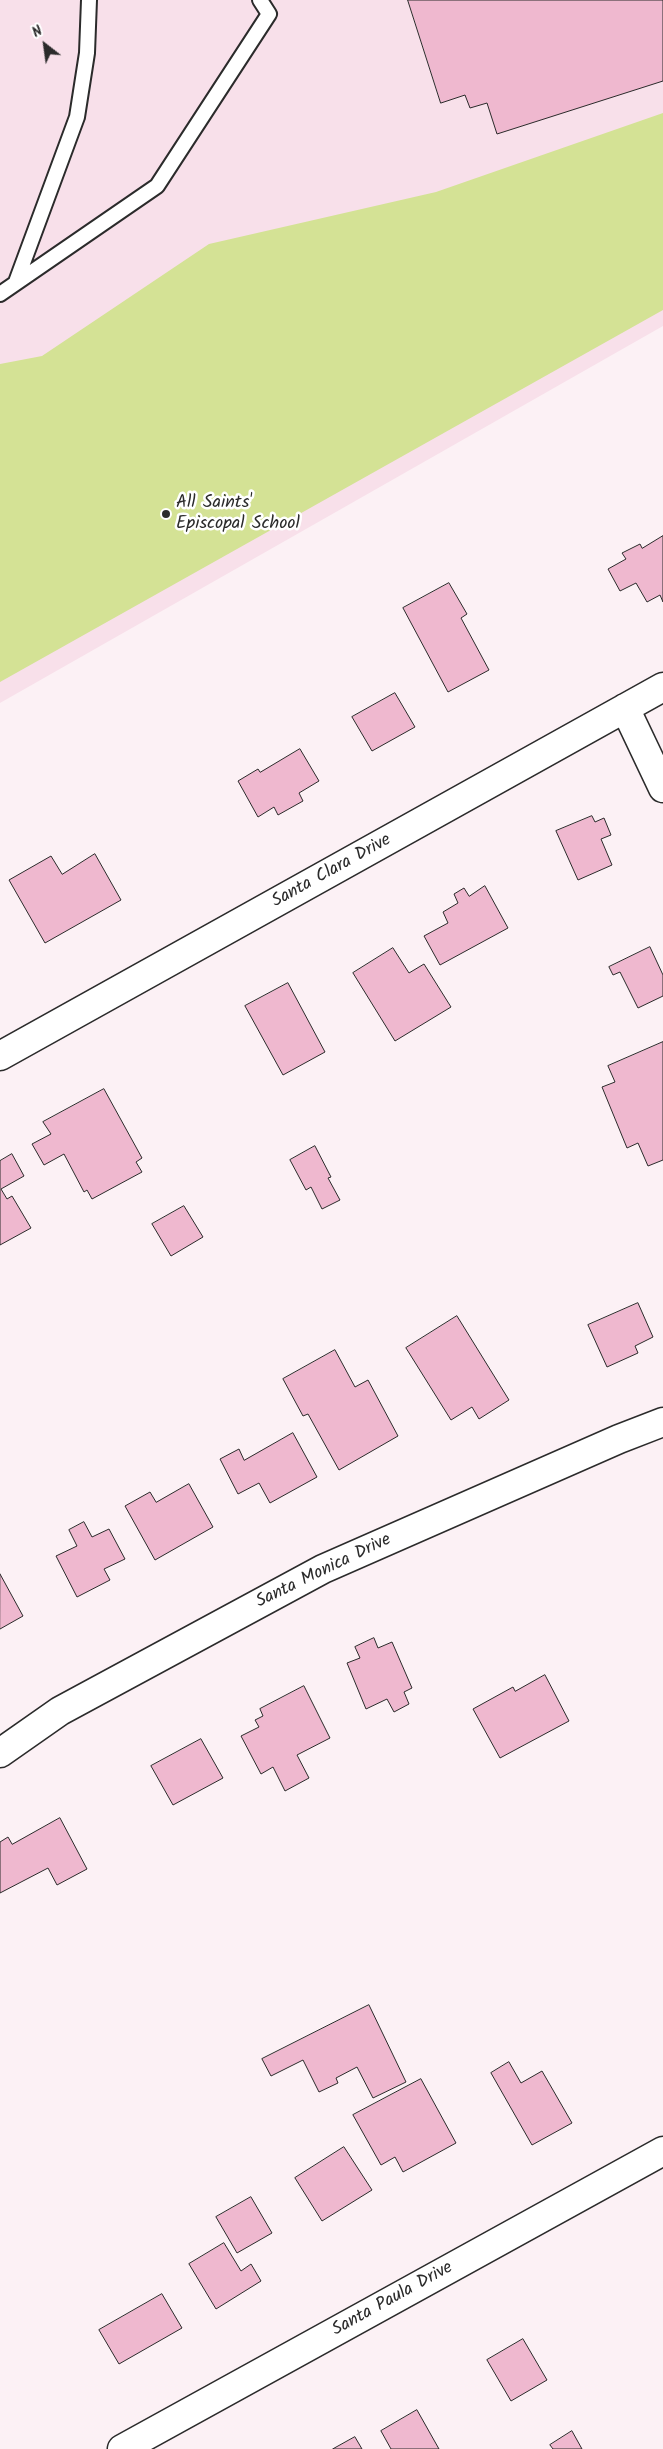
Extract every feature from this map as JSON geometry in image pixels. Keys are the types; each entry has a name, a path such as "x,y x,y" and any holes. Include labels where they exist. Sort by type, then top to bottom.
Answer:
{"street":[{"name":"Santa Clara Drive","path":"0,1056 663,687"},
{"path":"625,708 663,788"},
{"name":"Santa Monica Drive","path":"0,1753 60,1711 323,1569 610,1443 663,1422"},
{"name":"Santa Paula Drive","path":"129,2447 663,2151"}],"lane":[{"path":"16,282 78,117 87,53 89,0"},
{"path":"0,294 157,186 268,14 260,0"}],"shaded area":[{"name":"All Saints' Episcopal School","path":"0,0 663,0 663,326 0,703"}],"green space":[{"path":"663,113 663,310 0,682 0,364 42,356 209,244 436,192"}],"building":[{"path":"408,0 663,0 663,81 497,134 487,103 470,108 465,95 441,103"},
{"path":"663,536 663,602 660,595 647,602 636,583 620,591 608,569 626,559 622,553 640,544 642,548"},
{"path":"449,583 467,614 461,618 489,670 448,692 403,608"},
{"path":"395,693 415,727 372,751 352,717"},
{"path":"300,749 319,781 299,793 303,801 278,815 274,807 258,817 238,781 258,769 260,772"},
{"path":"592,816 595,822 604,818 611,835 601,839 612,865 578,880 556,831"},
{"path":"95,854 121,900 45,943 9,880 51,856 62,874"},
{"path":"485,886 508,928 440,965 424,936 448,923 443,912 458,903 454,894 464,888 469,896"},
{"path":"650,947 663,975 663,996 638,1008 620,972 613,975 609,967"},
{"path":"393,948 409,973 424,964 451,1007 395,1041 353,973"},
{"path":"288,983 325,1052 283,1075 245,1006"},
{"path":"663,1042 663,1160 648,1166 638,1143 627,1148 602,1087 615,1082 608,1066"},
{"path":"104,1089 142,1158 136,1162 142,1172 92,1199 87,1190 84,1192 64,1154 44,1165 32,1144 51,1134 43,1122"},
{"path":"315,1146 331,1177 328,1178 340,1200 322,1209 311,1187 306,1190 290,1160"},
{"path":"12,1154 24,1176 1,1189 7,1199 12,1196 31,1228 0,1245 0,1161"},
{"path":"184,1206 203,1237 171,1256 152,1224"},
{"path":"638,1303 653,1337 635,1346 638,1353 607,1367 588,1325"},
{"path":"457,1316 509,1400 479,1419 472,1407 451,1420 406,1348"},
{"path":"335,1350 355,1387 368,1380 398,1436 339,1470 308,1414 303,1416 283,1379"},
{"path":"293,1433 317,1477 270,1503 259,1483 238,1494 220,1459 239,1449 244,1460"},
{"path":"189,1484 213,1527 155,1560 125,1506 150,1492 156,1502"},
{"path":"84,1522 92,1537 109,1529 125,1559 104,1569 110,1580 77,1597 56,1556 77,1546 69,1530"},
{"path":"0,1574 23,1616 0,1629"},
{"path":"374,1638 378,1648 392,1642 412,1688 404,1692 409,1704 394,1712 387,1699 366,1709 347,1663 360,1658 355,1647"},
{"path":"545,1675 569,1721 500,1758 473,1709 513,1687 515,1691"},
{"path":"304,1686 330,1738 297,1755 309,1778 285,1791 273,1767 261,1774 241,1736 259,1727 255,1720 263,1716 260,1709"},
{"path":"201,1739 223,1778 173,1805 151,1766"},
{"path":"60,1818 87,1869 57,1885 48,1868 0,1893 0,1842 8,1837 12,1844"},
{"path":"369,2005 406,2082 373,2098 357,2067 336,2078 338,2083 319,2092 303,2060 271,2076 262,2059"},
{"path":"509,2062 521,2083 542,2071 572,2123 532,2145 491,2073"},
{"path":"421,2079 456,2143 403,2172 395,2157 381,2165 353,2115"},
{"path":"344,2147 372,2190 322,2221 295,2178"},
{"path":"251,2197 272,2233 237,2253 216,2217"},
{"path":"224,2243 241,2271 251,2264 261,2281 216,2309 189,2264"},
{"path":"162,2294 182,2328 119,2364 99,2330"},
{"path":"523,2339 547,2380 511,2401 487,2360"},
{"path":"417,2410 439,2449 391,2449 381,2431"},
{"path":"572,2431 582,2449 553,2449 550,2445"},
{"path":"355,2437 362,2449 333,2449"}],"place":[{"name":"All Saints' Episcopal School","path":"166,514"}]}
